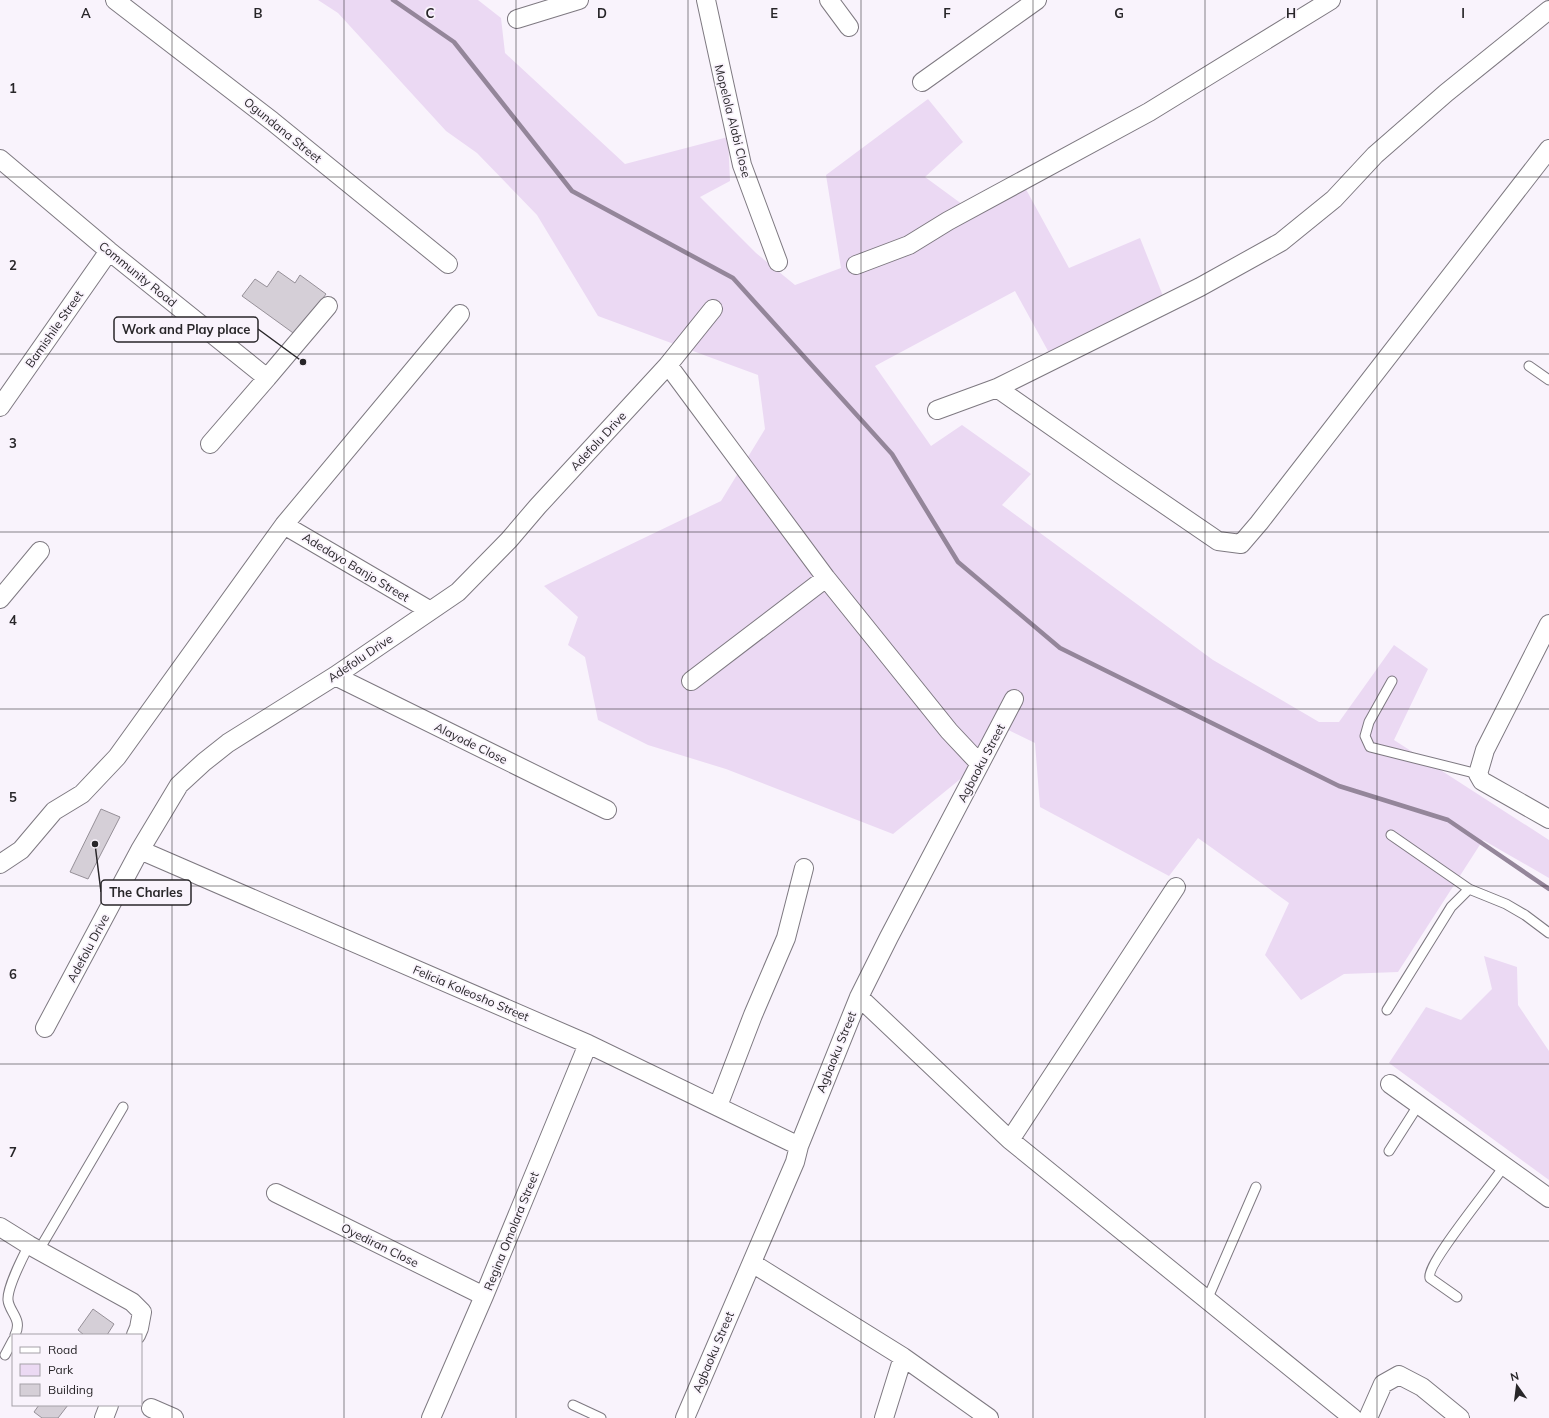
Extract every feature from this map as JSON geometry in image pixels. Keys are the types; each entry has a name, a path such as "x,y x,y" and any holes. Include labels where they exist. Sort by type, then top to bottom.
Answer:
{"street":[{"name":"Ogundana Street","path":"115,0 272,121 448,264"},
{"path":"517,19 580,0"},
{"name":"Mopelola Alabi Close","path":"706,0 742,165 778,262"},
{"path":"829,0 849,27"},
{"path":"856,265 910,245 948,221 1149,112 1331,0"},
{"path":"922,82 1024,3"},
{"path":"937,410 997,388 1200,287 1281,242 1334,199 1375,155 1440,98 1549,10"},
{"path":"997,388 1218,541 1241,544 1260,523 1549,149"},
{"name":"Community Road","path":"0,158 109,251 267,378"},
{"name":"Bamishile Street","path":"0,407 109,251"},
{"path":"210,444 328,306"},
{"name":"Adefolu Drive","path":"45,1028 140,850 179,786 204,762 228,743 335,676 429,610 458,592 509,540 538,506 668,365 713,309"},
{"path":"0,864 21,850 54,812 82,794 117,756 284,524 460,314"},
{"path":"668,365 826,578 949,731 980,764"},
{"name":"Adedayo Banjo Street","path":"284,524 429,610"},
{"path":"0,599 40,551"},
{"path":"691,681 826,578"},
{"path":"1549,624 1485,750 1478,774 1482,781 1549,819"},
{"name":"Alayode Close","path":"335,676 607,810"},
{"name":"Agbaoku Street","path":"685,1418 795,1162 799,1146 858,997 1014,699"},
{"name":"Felicia Koleosho Street","path":"140,850 588,1044 799,1146"},
{"path":"718,1106 753,1015 786,938 804,868"},
{"path":"1010,1140 1176,887"},
{"path":"858,997 1010,1140 1353,1418"},
{"name":"Regina Omolara Street","path":"431,1418 484,1296 588,1044"},
{"path":"1390,1084 1549,1198"},
{"name":"Oyediran Close","path":"276,1193 484,1296"},
{"path":"0,1227 34,1248 132,1302 142,1312 136,1334"},
{"path":"752,1263 903,1357 989,1418"},
{"path":"884,1418 903,1357"},
{"path":"1368,1418 1383,1384 1399,1376 1422,1387 1460,1418"},
{"path":"104,1418 109,1406"},
{"path":"151,1408 174,1418"}],"lane":[{"path":"1529,366 1549,380"},
{"path":"1392,681 1369,722 1365,736 1370,747 1478,774"},
{"path":"1391,835 1469,889 1506,904 1525,915 1549,933"},
{"path":"1387,1010 1451,907 1469,889"},
{"path":"1390,1150 1419,1104"},
{"path":"16,1334 18,1330 16,1317 8,1300 12,1283 123,1107"},
{"path":"1457,1297 1430,1278 1429,1274 1440,1254 1504,1166"},
{"path":"1207,1300 1256,1186"},
{"path":"6,1355 12,1342"},
{"path":"573,1405 601,1418"}],"green space":[{"path":"318,0 478,0 501,18 505,53 625,164 728,137 730,181 700,197 756,253 795,285 841,268 826,175 928,99 963,142 925,177 970,210 1022,182 1069,268 1140,238 1165,301 1053,360 1015,291 875,366 931,446 962,425 1031,474 1002,505 1213,660 1319,722 1339,722 1394,645 1428,669 1394,740 1549,840 1549,878 1483,840 1398,972 1344,974 1301,1000 1265,955 1289,903 1198,838 1169,876 1040,807 1035,743 994,723 964,776 893,834 726,769 648,745 598,720 585,657 568,645 578,617 544,586 721,501 765,429 758,375 598,316 537,215 477,153 446,131 338,13"},
{"path":"1484,956 1517,967 1518,1005 1549,1051 1549,1180 1389,1063 1426,1007 1461,1020 1492,989"}],"building":[{"path":"278,271 295,283 300,275 326,294 296,335 242,296 255,279 267,287"},
{"path":"101,809 120,817 88,879 70,872"},
{"path":"93,1309 114,1324 108,1334 83,1334 78,1330"},
{"path":"38,1406 67,1406 58,1418 42,1418 34,1412"}],"waterway":[{"path":"393,0 454,42 572,191 733,278 892,454 958,562 1060,648 1339,786 1448,820 1549,889"}],"place":[{"name":"Work and Play place","path":"303,362"},
{"name":"The Charles","path":"95,844"}]}
